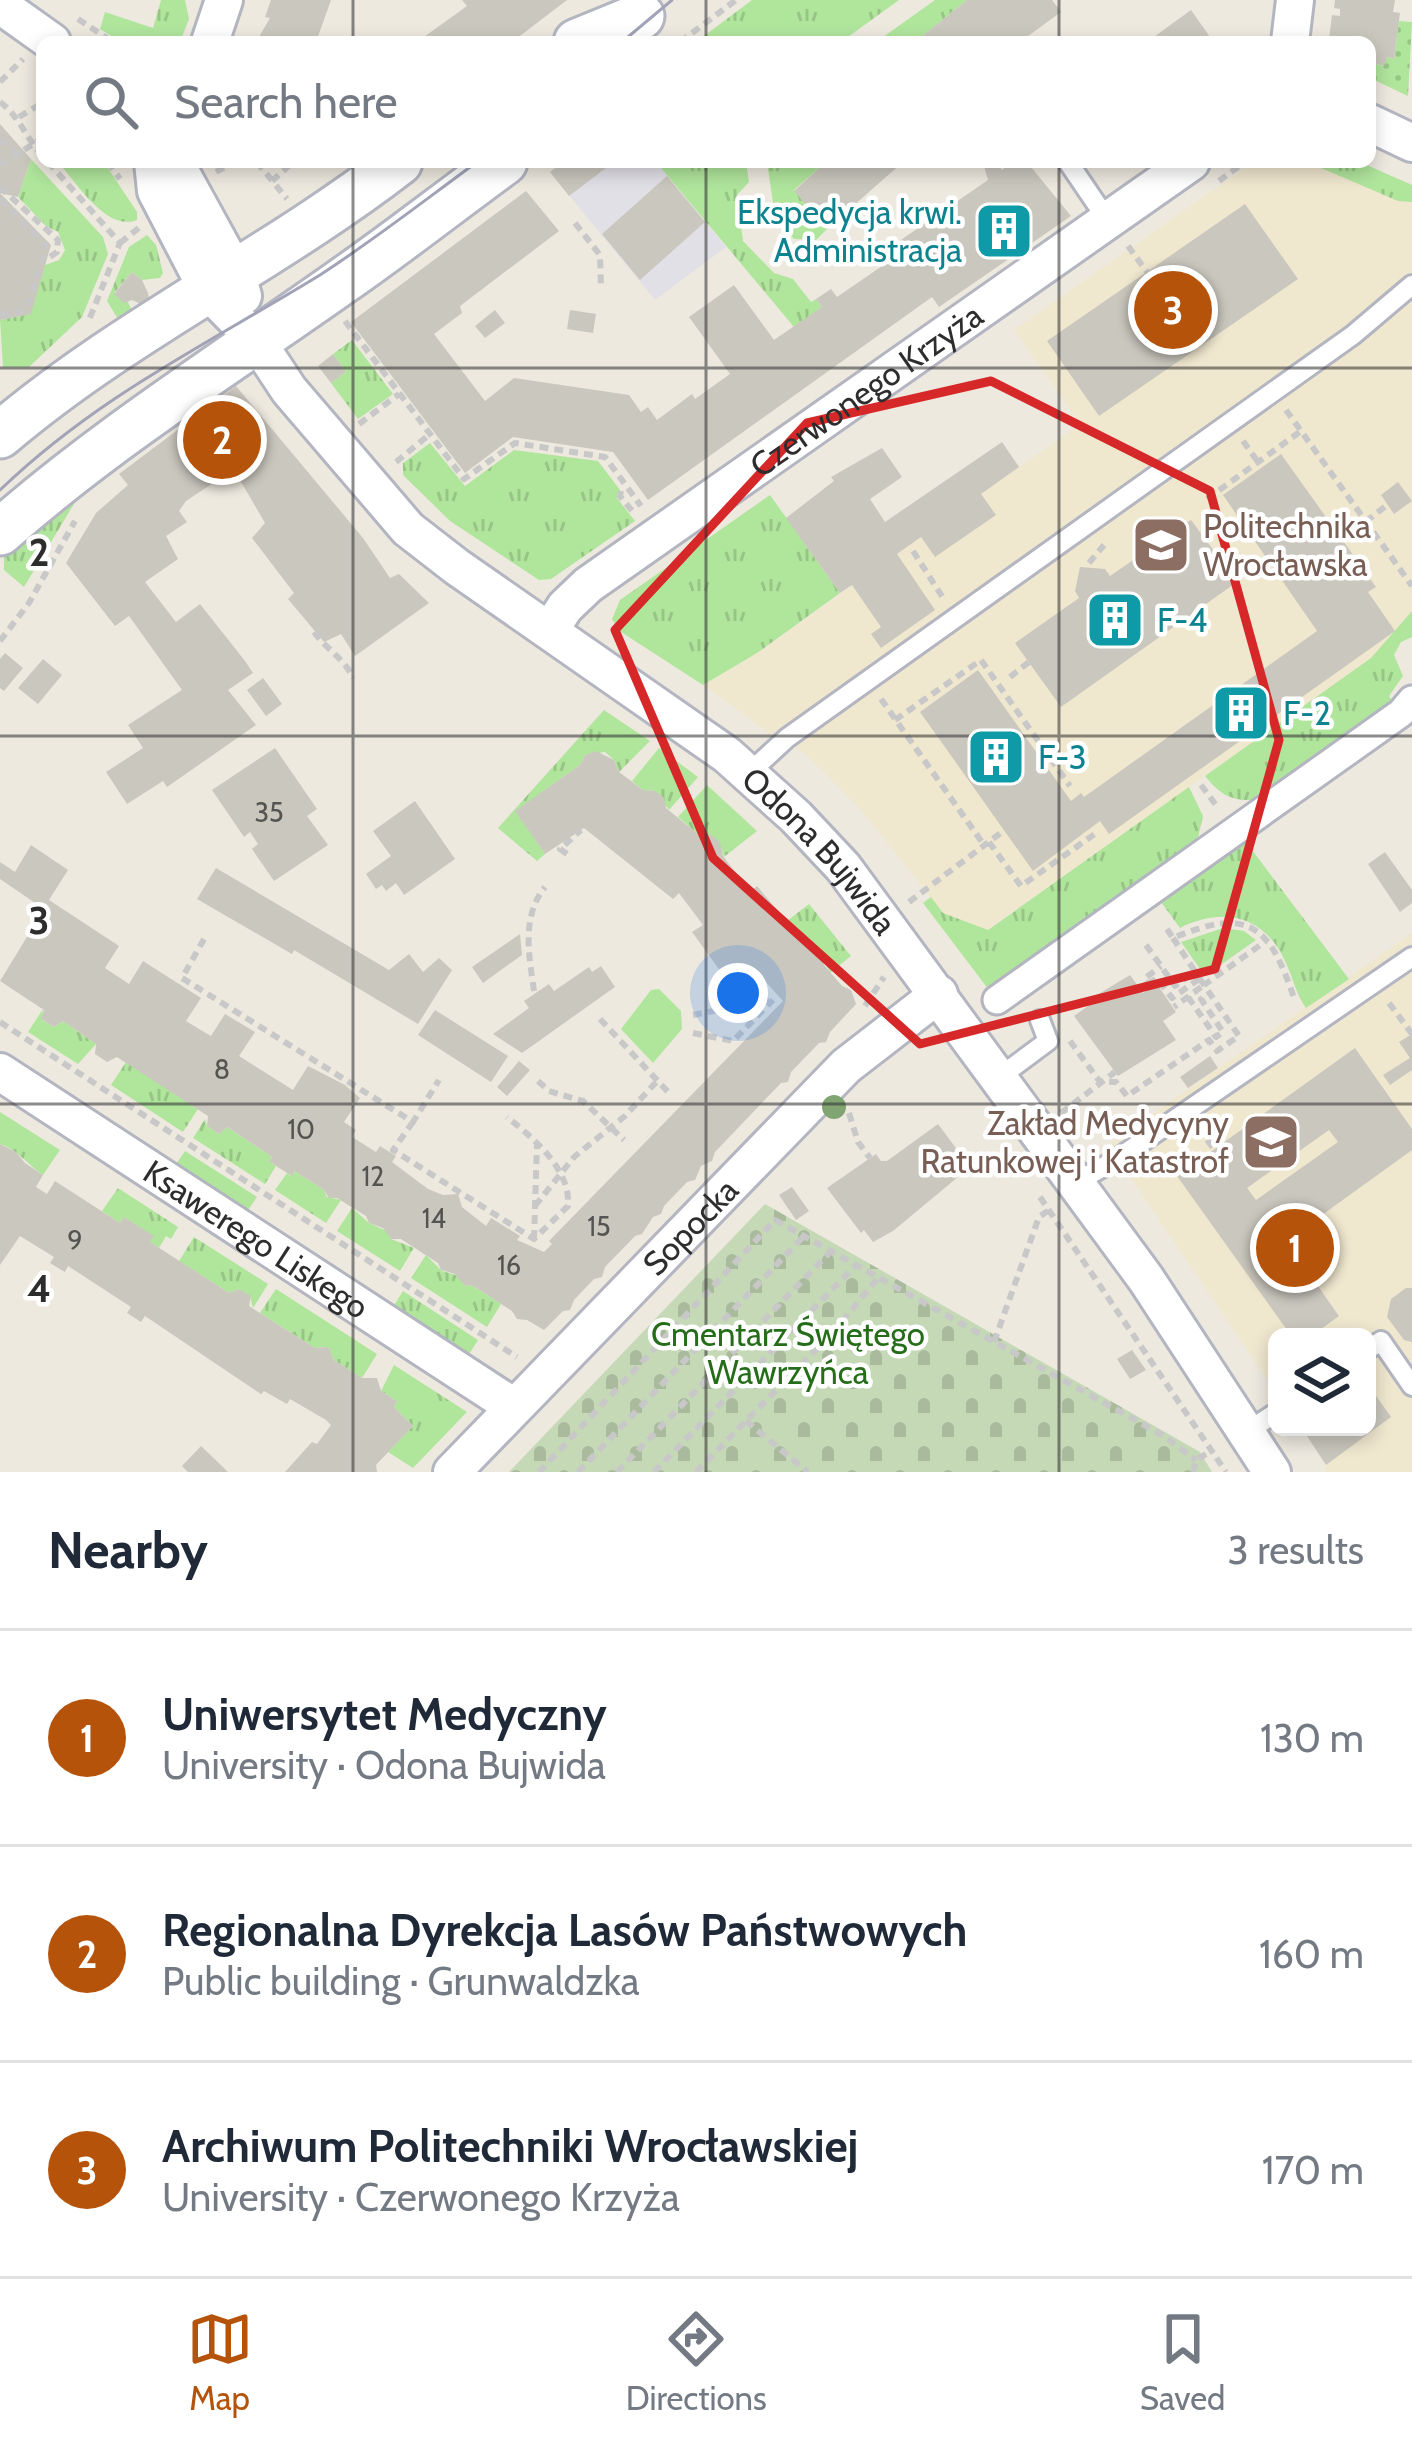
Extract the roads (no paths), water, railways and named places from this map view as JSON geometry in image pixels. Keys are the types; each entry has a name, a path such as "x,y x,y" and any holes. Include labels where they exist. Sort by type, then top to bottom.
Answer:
{"street":[{"path":"212,36 224,0"},
{"path":"1291,36 1295,0"},
{"path":"0,5 36,46"},
{"path":"595,36 640,20"},
{"path":"1376,126 1412,143"},
{"name":"Odona Bujwida","path":"154,168 156,190 223,283 290,390 408,529 749,773 843,867 1262,1422 1272,1472"},
{"name":"Odona Bujwida","path":"177,168 223,283"},
{"path":"0,435 107,351 223,283 391,168"},
{"path":"0,532 122,433 496,168"},
{"name":"Czerwonego Krzyża","path":"550,630 588,585 1118,233 1185,168"},
{"path":"997,1000 1401,713 1412,700"},
{"name":"Sopocka","path":"452,1472 834,1078 939,994"},
{"name":"Ksawerego Liskego","path":"0,1072 514,1407"}],"lane":[{"path":"1072,168 1118,233"},
{"path":"749,773 770,752 1353,335 1412,284"},
{"path":"1077,1182 1412,957"},
{"path":"1001,1076 1048,1040 1040,1020"},
{"path":"1376,1344 1381,1341 1412,1387"}],"tram line":[{"path":"629,36 672,0"},
{"path":"0,490 37,456 115,399 320,275 469,168"}],"place":[{"name":"Ekspedycja krwi. Administracja","path":"1004,231"},
{"name":"Archiwum Politechniki Wrocławskiej","path":"1173,310"},
{"name":"Regionalna Dyrekcja Lasów Państwowych","path":"222,440"},
{"name":"Politechnika Wrocławska","path":"1161,545"},
{"name":"F-4","path":"1115,620"},
{"name":"F-2","path":"1241,713"},
{"name":"F-3","path":"996,757"},
{"name":"Zakład Medycyny Ratunkowej i Katastrof","path":"1271,1142"},
{"name":"Uniwersytet Medyczny","path":"1295,1248"}],"park label":[{"name":"Cmentarz Świętego Wawrzyńca","path":"788,1353"}]}
